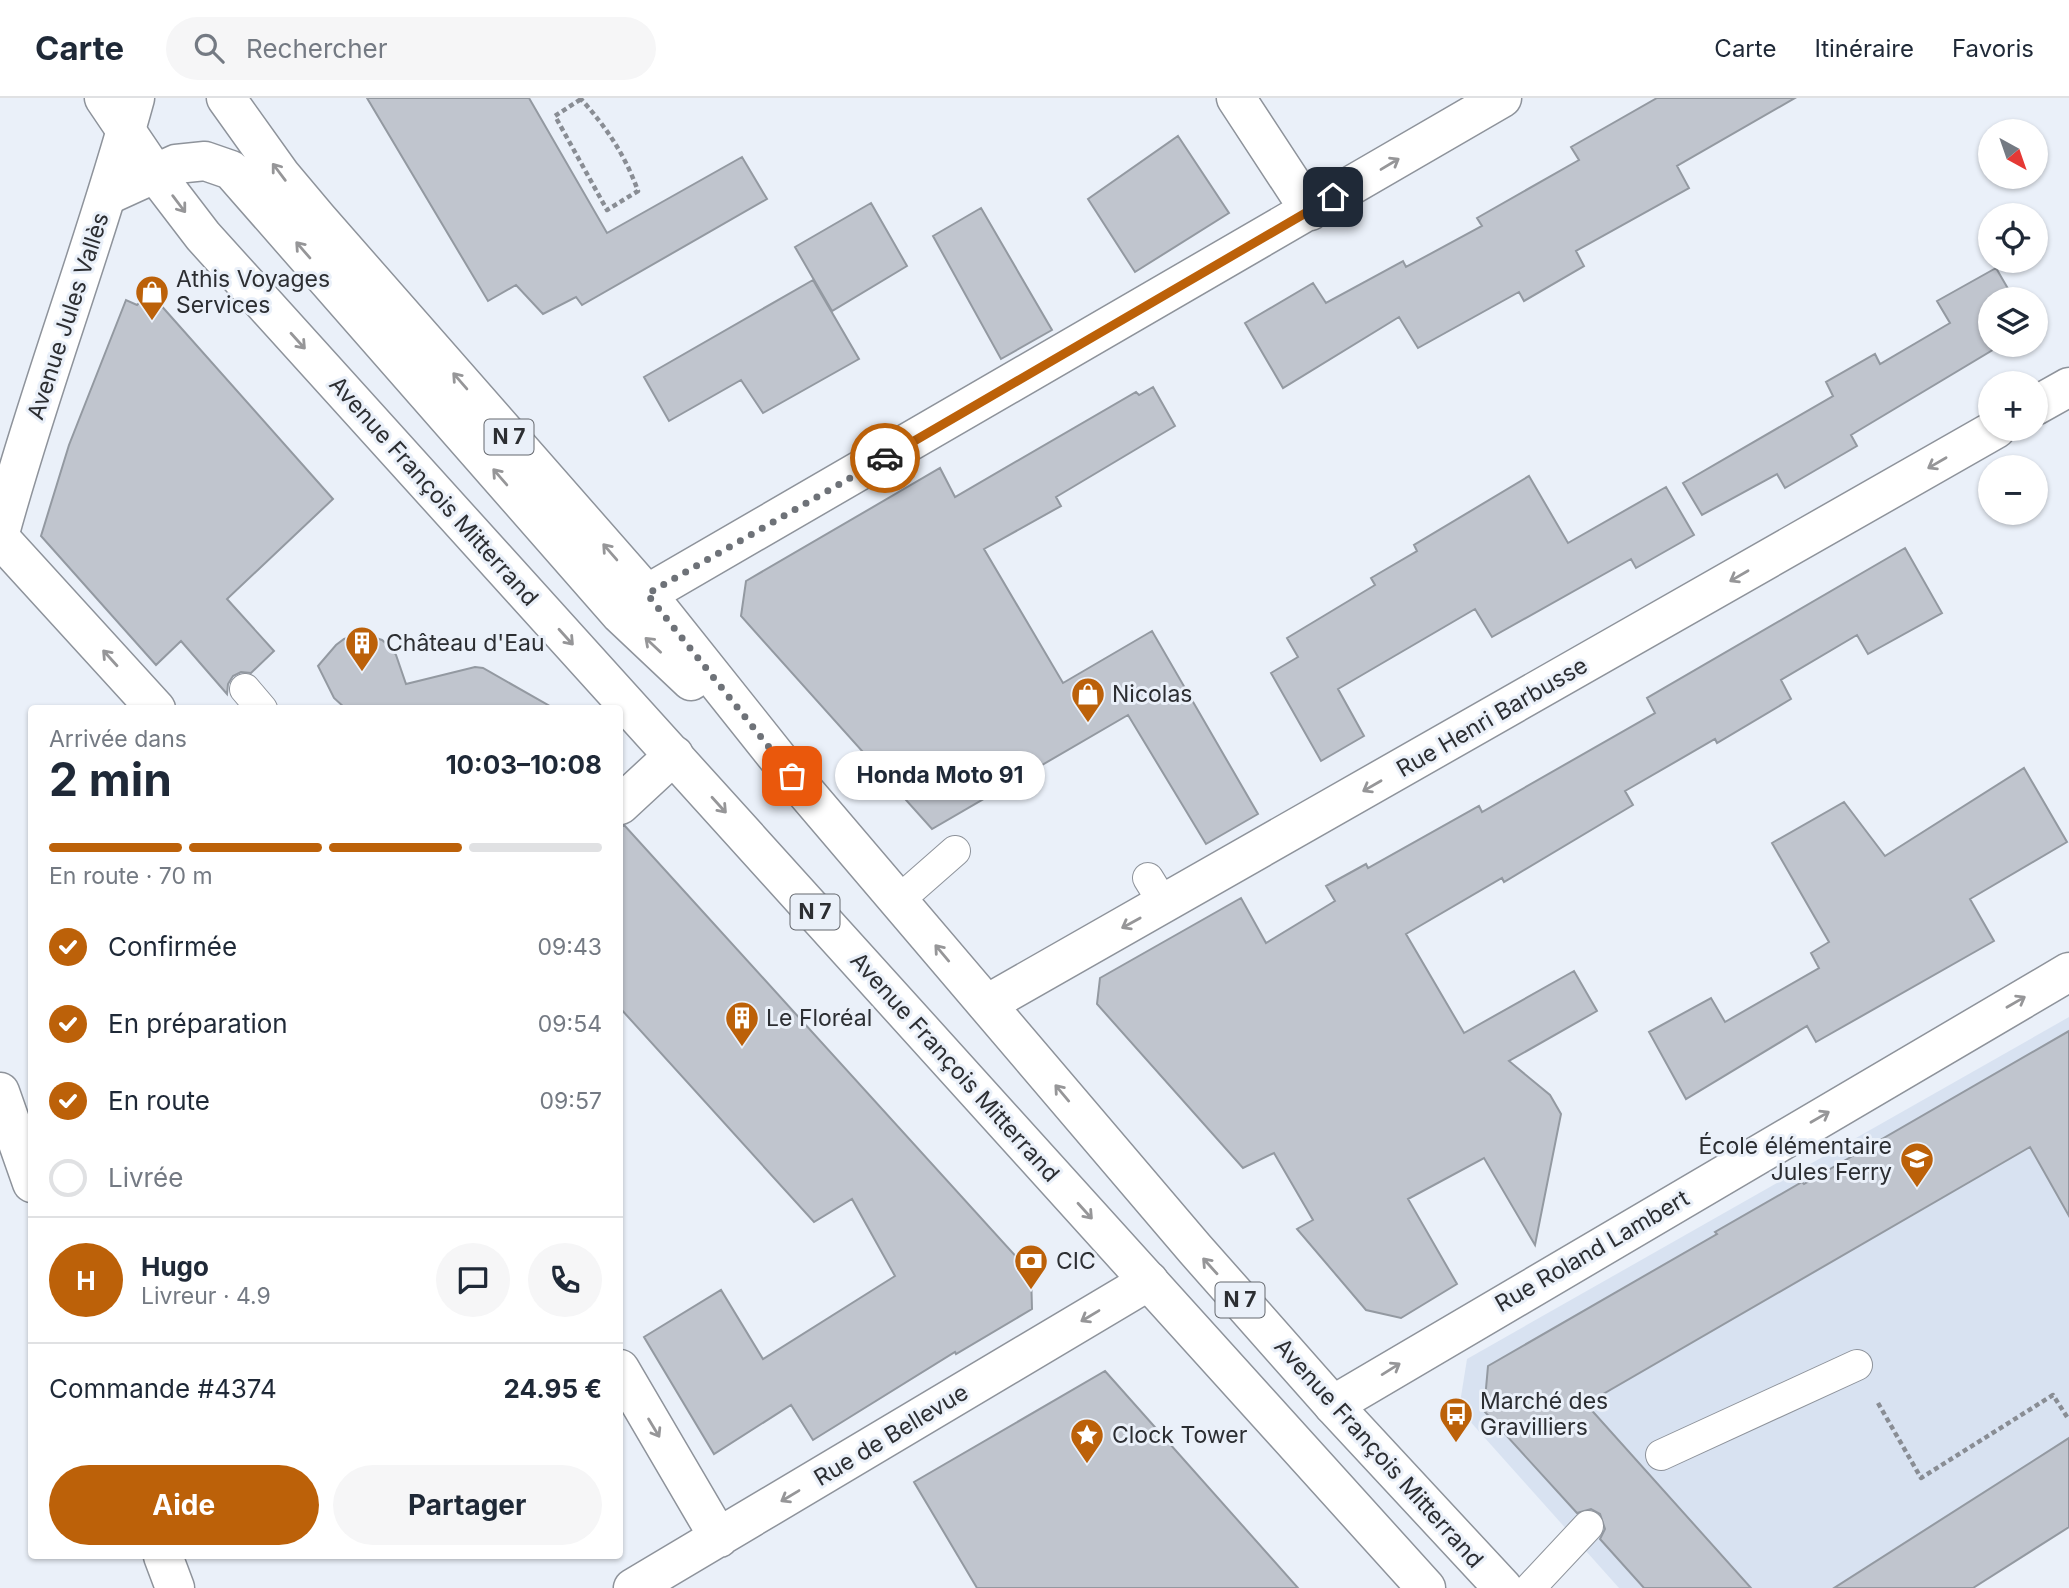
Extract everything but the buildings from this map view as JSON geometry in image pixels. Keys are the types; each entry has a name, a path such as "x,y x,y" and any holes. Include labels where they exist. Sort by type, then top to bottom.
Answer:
{"main road":[{"name":"Avenue François Mitterrand","path":"104,98 130,114 154,172 203,236 1426,1588"},
{"name":"Avenue François Mitterrand","path":"226,98 281,175 318,219 647,594 792,776 1195,1249 1333,1405 1503,1588"},
{"path":"1236,98 1310,211"},
{"path":"647,594 1502,98"},
{"name":"Avenue Jules Vallès","path":"0,535 8,480 108,195 130,114"},
{"path":"108,195 176,164 205,161 231,170 620,614 792,776"},
{"path":"2048,399 2069,387"},
{"name":"Rue Henri Barbusse","path":"987,1004 1156,891 1978,439"},
{"path":"0,535 152,705"},
{"path":"623,802 674,755"},
{"name":"Rue Roland Lambert","path":"1333,1405 2068,975"},
{"path":"0,1092 28,1171"},
{"name":"Rue de Bellevue","path":"633,1588 1149,1281"},
{"path":"623,1374 719,1538"},
{"path":"164,1559 175,1588"}],"lane":[{"path":"898,901 955,851"},
{"path":"1661,1455 1857,1366"},
{"path":"1530,1588 1588,1526"}],"path":[{"path":"581,98 617,143 638,191 607,210 555,116 581,98"},
{"path":"1857,1366 1921,1478 2053,1395 2069,1420"}],"shaded area":[{"name":"École élémentaire Jules Ferry","path":"2069,1017 2069,1527 1973,1588 1619,1588 1459,1409 1467,1359"}],"way so far":[{"path":"792,776 647,594 885,458"}],"place":[{"name":"Athis Voyages Services","path":"152,322"},
{"name":"Château d'Eau","path":"362,673"},
{"name":"Nicolas","path":"1088,724"},
{"name":"Honda Moto 91","path":"792,776"},
{"name":"Le Floréal","path":"742,1048"},
{"name":"École élémentaire Jules Ferry","path":"1917,1189"},
{"name":"CIC","path":"1031,1291"},
{"name":"Marché des Gravilliers","path":"1456,1444"},
{"name":"Clock Tower","path":"1087,1465"}],"route":[{"path":"885,458 1333,197"}]}
